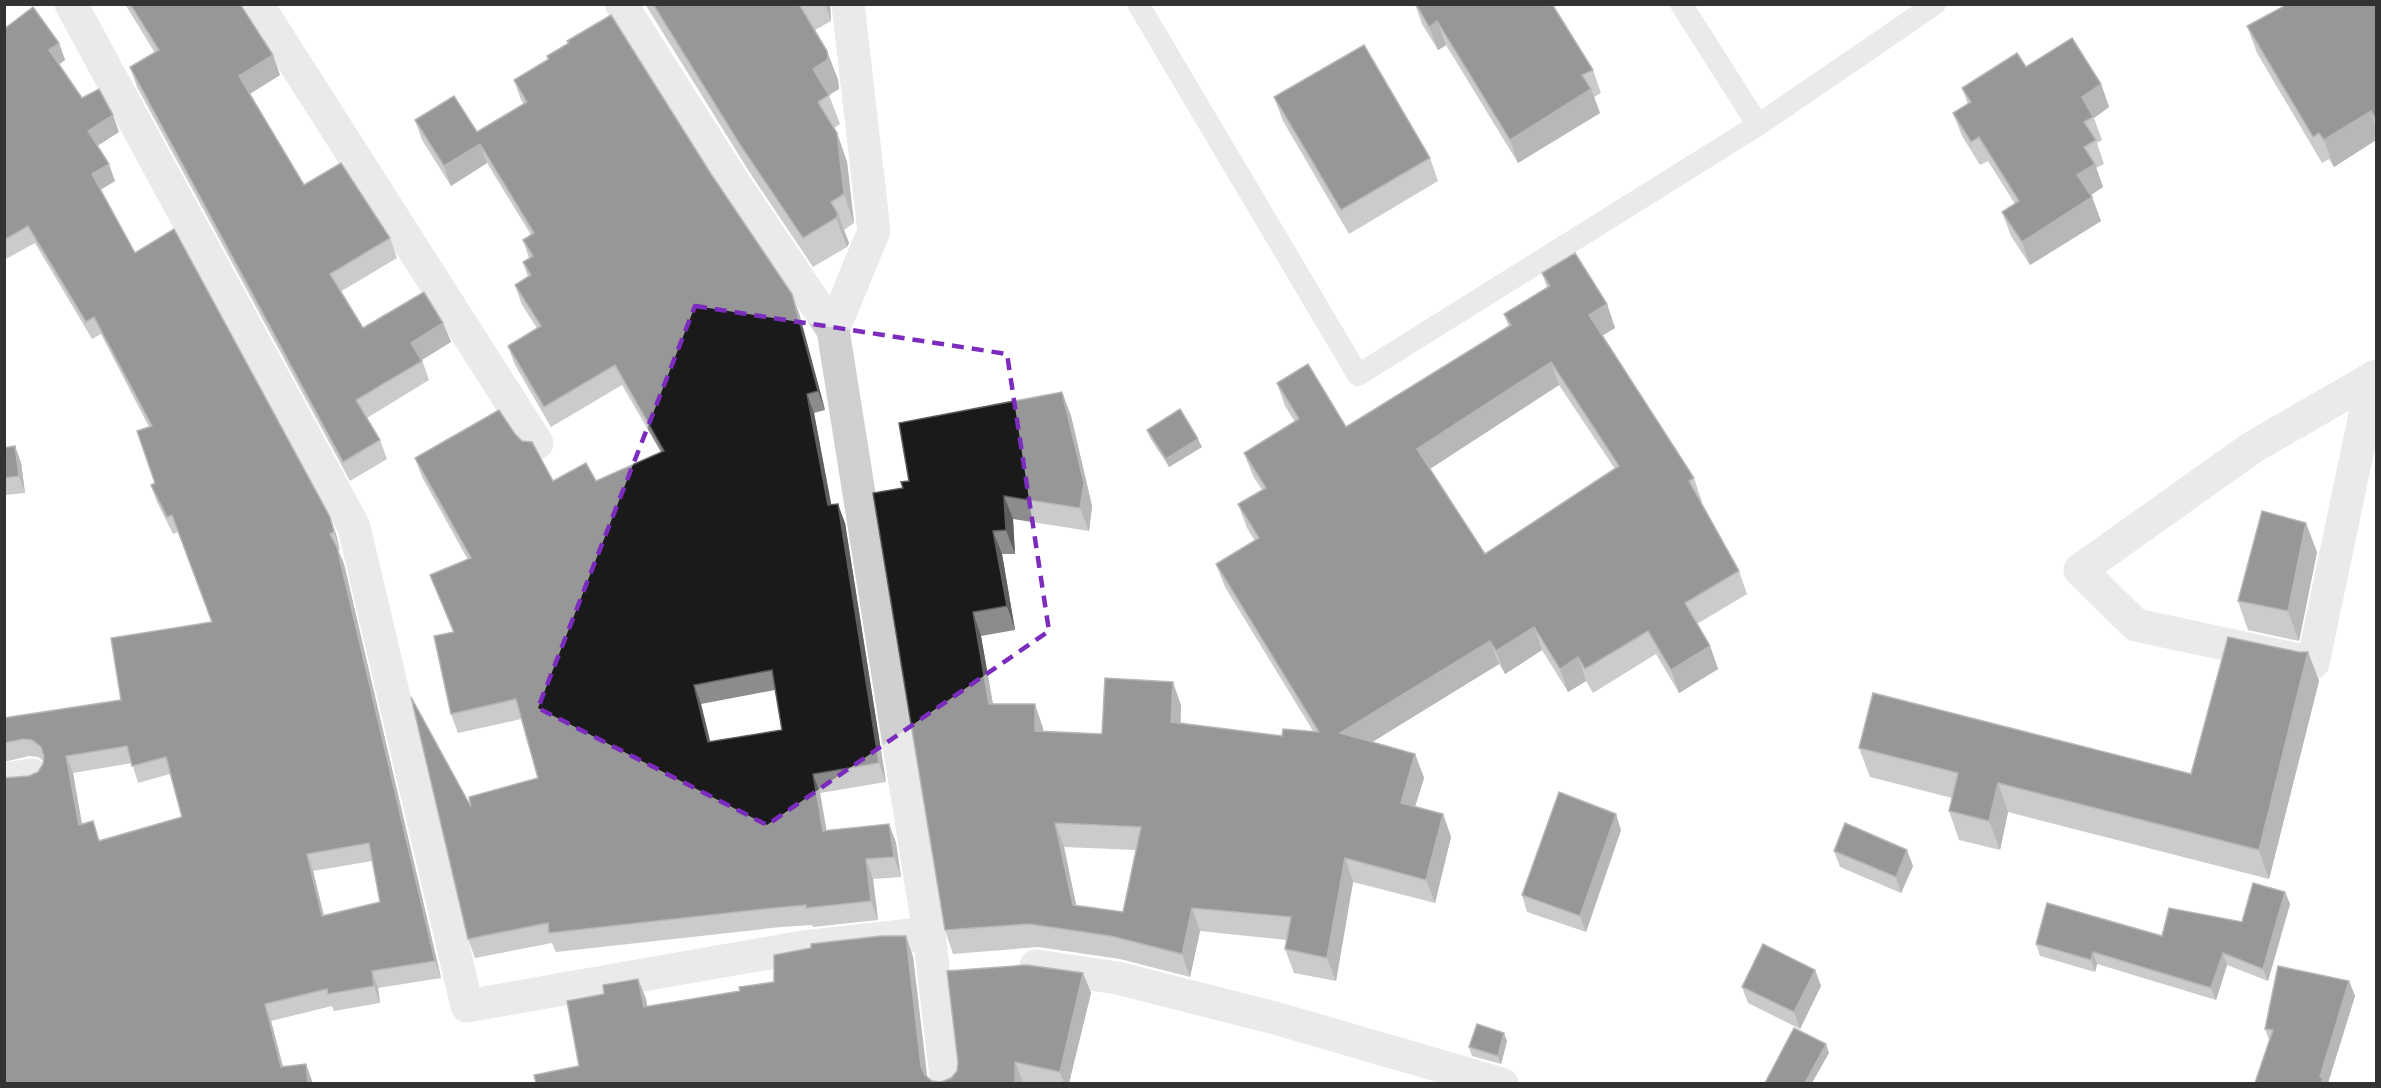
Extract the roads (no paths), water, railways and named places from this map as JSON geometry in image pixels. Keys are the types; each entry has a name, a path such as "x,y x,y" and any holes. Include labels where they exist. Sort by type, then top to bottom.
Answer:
{"street":[{"path":"70,4 354,527 467,1006 803,947 929,933"},
{"path":"257,4 537,443"},
{"path":"621,4 734,183 833,330 929,933 947,1083"},
{"path":"833,330 874,231 849,4"},
{"path":"2375,376 2313,663 2136,625 2080,570 2253,447 2375,376"},
{"path":"1002,969 1035,966 1117,978 1275,1018 1502,1083"},
{"path":"935,974 968,971"}],"lane":[{"path":"1138,4 1358,375 1758,125 1935,4"},
{"path":"1681,4 1758,125"}]}
